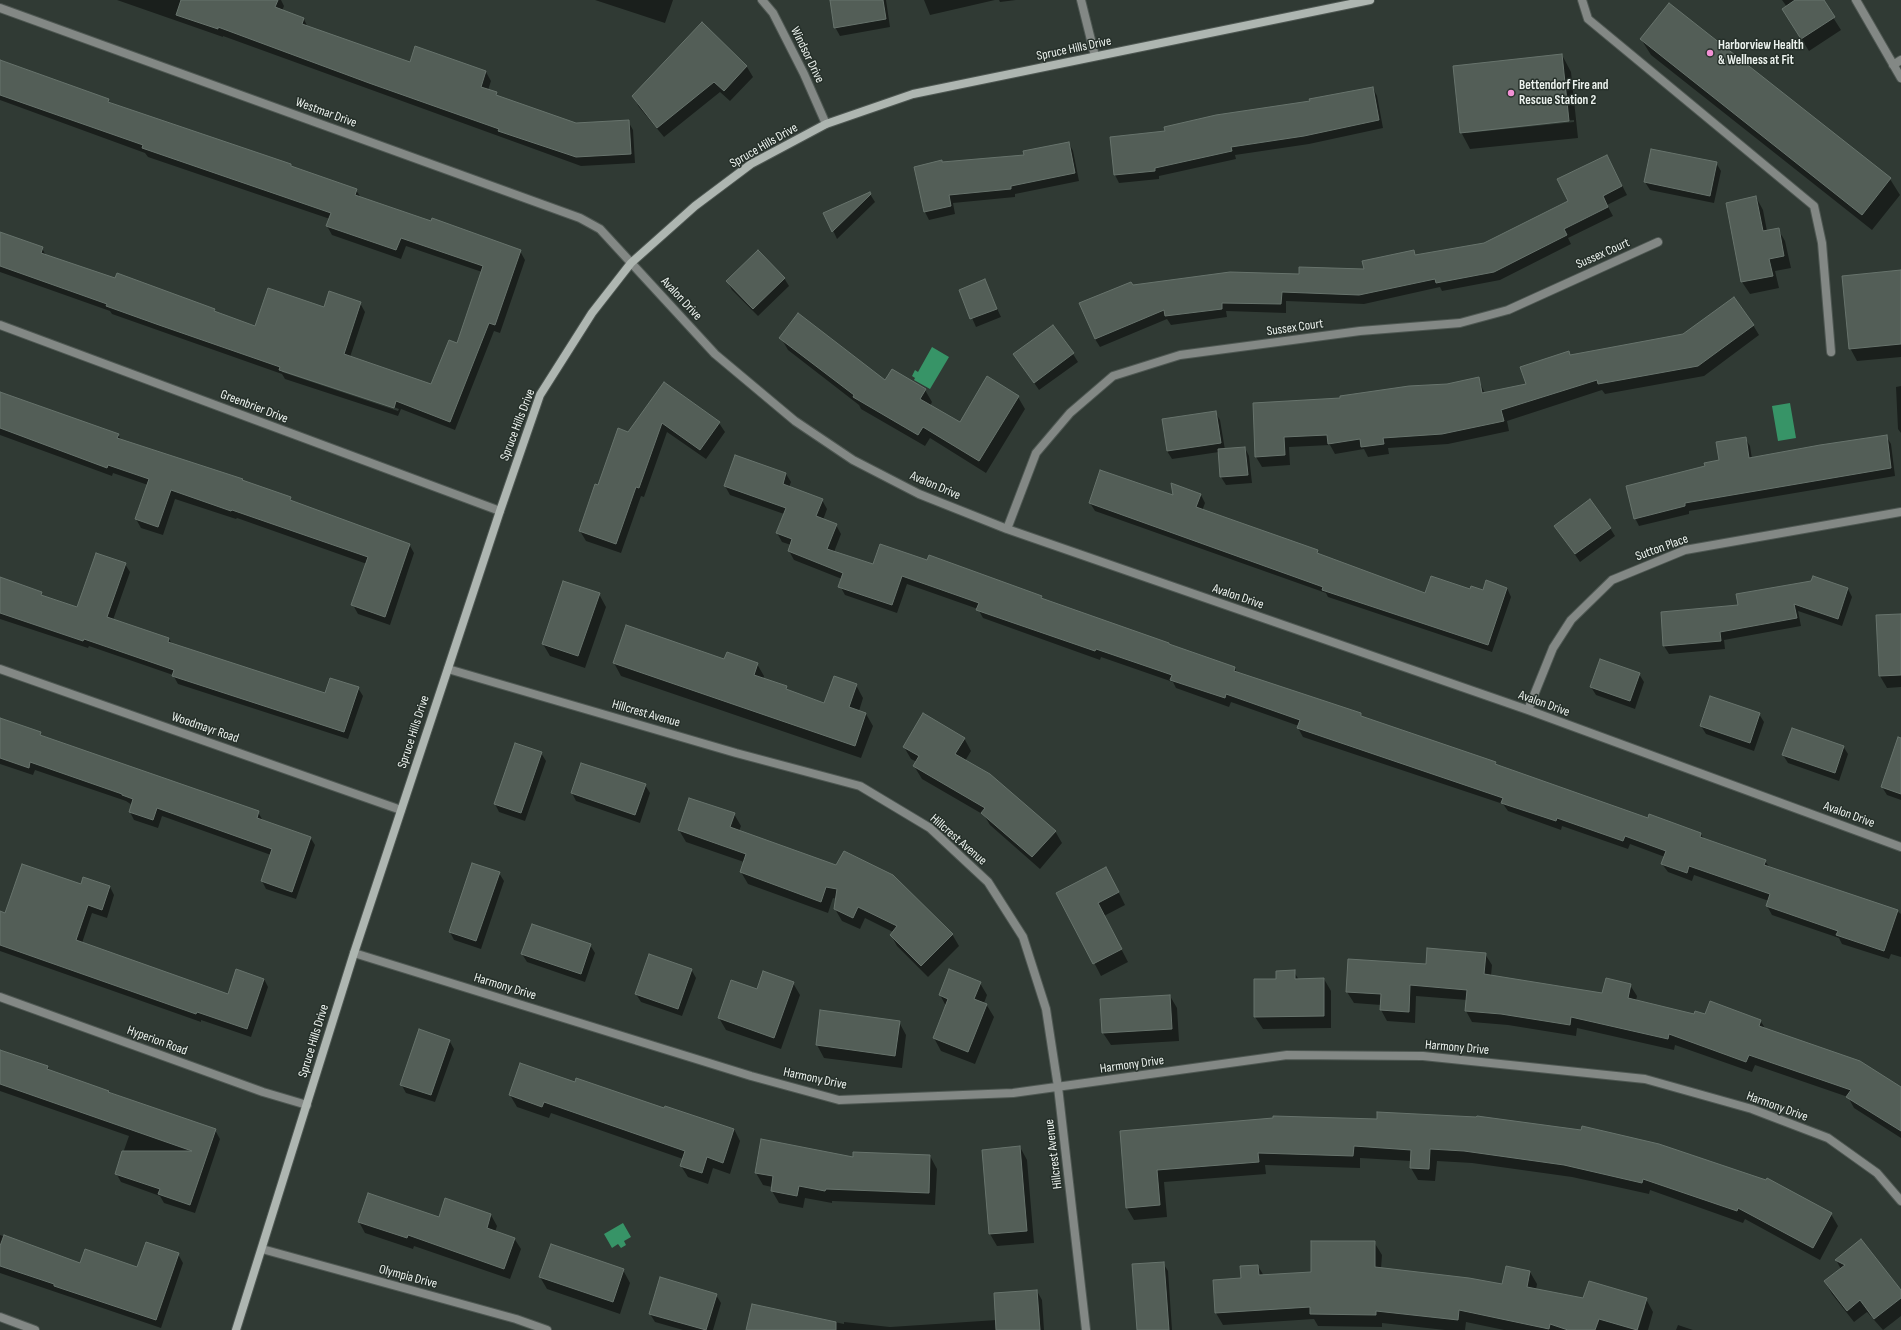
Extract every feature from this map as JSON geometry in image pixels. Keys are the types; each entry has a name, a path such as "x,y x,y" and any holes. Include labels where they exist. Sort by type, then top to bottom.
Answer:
{"main road":[{"name":"Spruce Hills Drive","path":"236,1330 354,953 500,511 540,395 592,313 631,263 695,206 751,164 826,124 913,94 1370,0"}],"street":[{"name":"Windsor Drive","path":"762,0 773,13 804,74 826,124"},
{"path":"1081,0 1095,56"},
{"path":"1582,0 1588,19 1814,206 1822,243 1832,352"},
{"path":"1856,0 1881,46 1900,75"},
{"name":"Westmar Drive","path":"0,8 580,218 600,229 631,263"},
{"path":"1893,65 1901,60"},
{"name":"Sussex Court","path":"1007,529 1036,453 1070,413 1113,376 1180,355 1360,331 1460,323 1508,310 1658,242"},
{"name":"Avalon Drive","path":"631,263 715,354 795,421 853,460 919,494 1007,529 1528,710 1901,847"},
{"name":"Greenbrier Drive","path":"0,325 500,511"},
{"name":"Sutton Place","path":"1528,710 1553,648 1571,620 1612,580 1685,550 1901,512"},
{"name":"Woodmayr Road","path":"0,668 401,810"},
{"name":"Hillcrest Avenue","path":"448,669 736,753 860,786 930,828 988,882 1023,936 1046,1009 1058,1087 1086,1330"},
{"name":"Harmony Drive","path":"354,953 751,1076 839,1100 1013,1093 1287,1056 1424,1056 1645,1079 1752,1109 1828,1138 1877,1173 1901,1201"},
{"name":"Hyperion Road","path":"0,997 263,1092 307,1105"},
{"name":"Olympia Drive","path":"262,1249 516,1319 547,1330"},
{"path":"0,1317 35,1330"}],"shaded area":[{"path":"932,347 949,357 930,389 914,380 915,378 912,376 915,370 918,372"},
{"path":"1790,403 1796,438 1778,441 1772,406"},
{"path":"623,1223 631,1237 624,1241 626,1245 621,1248 618,1244 612,1248 604,1234"}],"building":[{"path":"181,0 278,0 275,7 304,18 302,24 410,62 415,46 486,71 481,87 497,92 496,95 576,123 629,120 631,154 576,157 498,131 499,129 218,27 218,29 176,15"},
{"path":"830,0 883,0 886,19 834,28"},
{"path":"1795,0 1824,0 1835,17 1801,39 1782,9"},
{"path":"1669,3 1891,178 1862,215 1640,39"},
{"path":"702,22 747,66 724,91 714,82 657,128 632,96"},
{"name":"Bettendorf Fire and Rescue Station 2","path":"1562,54 1569,121 1460,133 1453,66"},
{"path":"0,60 109,99 108,102 291,164 291,166 357,189 355,195 431,221 432,218 521,250 495,325 489,323 450,422 396,401 394,408 279,370 280,367 106,306 107,304 0,266 0,232 43,247 41,253 115,278 117,273 215,309 214,311 255,326 268,288 324,307 329,291 361,302 344,354 431,384 449,340 457,343 483,266 401,238 396,250 326,226 331,213 142,148 143,145 0,95"},
{"path":"1373,87 1379,120 1304,136 1231,147 1232,151 1155,168 1155,171 1114,175 1110,137 1165,131 1164,127 1216,115 1310,101 1309,99"},
{"path":"1069,142 1075,173 1011,186 1011,189 949,195 951,206 924,212 914,167 942,160 942,162 1024,155 1023,151"},
{"path":"1651,149 1717,162 1710,196 1644,182"},
{"path":"1607,155 1622,186 1603,196 1608,207 1564,229 1567,235 1494,272 1436,283 1435,279 1359,295 1282,292 1281,304 1222,303 1222,309 1165,316 1164,310 1095,339 1079,303 1131,282 1133,285 1230,272 1299,274 1299,267 1364,269 1362,261 1414,250 1415,255 1484,243 1568,201 1557,179"},
{"path":"870,192 871,194 832,232 823,213"},
{"path":"1756,196 1763,231 1779,228 1784,256 1769,259 1773,276 1741,282 1726,203"},
{"path":"758,250 785,278 753,309 726,281"},
{"path":"1901,270 1901,344 1849,349 1842,276"},
{"path":"985,279 997,309 970,319 959,290"},
{"path":"1734,297 1754,325 1698,366 1598,384 1597,380 1501,410 1504,421 1442,434 1383,438 1384,444 1361,447 1360,439 1328,444 1327,435 1284,437 1285,455 1255,457 1253,403 1340,398 1340,396 1409,386 1447,384 1479,377 1482,393 1526,384 1520,367 1569,351 1570,355 1683,334"},
{"path":"798,313 885,380 892,369 926,389 920,399 960,422 987,376 1019,396 979,461 923,427 918,435 853,397 854,395 779,338"},
{"path":"1053,325 1074,353 1034,383 1013,354"},
{"path":"664,382 720,422 700,450 662,423 639,488 636,487 616,544 579,531 595,484 598,485 618,428 628,432"},
{"path":"0,392 119,434 117,438 243,479 242,480 291,497 290,500 410,544 385,617 351,605 368,557 171,490 158,527 135,519 149,479 108,465 107,468 0,428"},
{"path":"1216,411 1221,443 1167,451 1162,419"},
{"path":"1887,435 1891,468 1685,503 1685,506 1634,519 1626,486 1705,466 1704,463 1719,460 1716,442 1746,437 1749,458"},
{"path":"1245,447 1248,475 1220,477 1218,449"},
{"path":"735,455 786,473 783,484 823,499 816,516 837,524 827,549 873,564 880,544 927,560 929,555 1042,596 1041,598 1235,667 1234,671 1361,713 1361,716 1496,762 1495,764 1648,818 1649,814 1701,833 1700,837 1766,860 1764,865 1898,910 1884,951 1836,935 1838,931 1766,906 1770,894 1689,866 1687,873 1661,864 1666,851 1625,836 1623,841 1557,818 1556,821 1501,803 1503,798 1297,728 1300,720 1226,694 1225,698 1170,680 1172,675 1096,649 1095,651 976,610 979,603 902,576 892,605 838,587 843,573 788,551 792,539 776,533 786,508 724,486"},
{"path":"1100,470 1173,495 1171,483 1201,494 1196,507 1318,550 1317,553 1425,593 1431,576 1470,589 1471,586 1483,590 1486,580 1507,588 1488,645 1322,590 1323,587 1089,503"},
{"path":"1590,499 1611,528 1575,554 1554,526"},
{"path":"96,553 126,563 107,617 169,638 168,642 325,693 330,678 359,687 344,732 172,676 174,670 84,639 83,641 0,613 0,577 42,592 41,595 77,607"},
{"path":"1813,576 1848,588 1838,619 1794,604 1797,618 1720,632 1721,641 1663,646 1661,612 1738,605 1736,594 1811,581"},
{"path":"563,581 600,593 578,656 542,644"},
{"path":"1901,614 1901,675 1879,676 1876,615"},
{"path":"626,625 724,659 727,652 758,663 754,675 787,686 786,689 824,703 834,676 857,684 849,707 866,713 855,746 613,663"},
{"path":"1600,659 1640,673 1630,701 1590,687"},
{"path":"1710,696 1760,713 1750,743 1700,726"},
{"path":"923,713 965,738 955,754 990,774 1056,831 1032,857 981,813 985,808 913,766 919,756 903,747"},
{"path":"0,718 41,732 40,735 259,811 257,818 311,837 292,892 261,881 272,849 157,808 153,820 129,812 133,799 122,794 30,762 29,768 0,758"},
{"path":"1792,728 1844,746 1835,773 1782,755"},
{"path":"1898,737 1901,738 1901,794 1881,787"},
{"path":"515,743 542,752 521,813 494,804"},
{"path":"581,763 646,784 635,815 571,793"},
{"path":"689,798 735,813 730,827 836,865 844,851 893,875 953,934 921,966 890,935 897,926 858,907 853,918 834,909 837,889 826,887 821,902 740,872 746,854 678,830"},
{"path":"472,863 500,872 476,941 449,932"},
{"path":"22,864 81,884 83,877 110,886 102,910 88,905 76,940 228,994 236,969 264,979 247,1029 197,1012 196,1014 0,945 0,911 5,913"},
{"path":"1106,867 1119,892 1098,903 1122,949 1093,964 1056,893"},
{"path":"532,924 591,944 581,974 521,954"},
{"path":"1427,948 1486,953 1484,974 1602,993 1606,978 1631,984 1628,998 1694,1014 1695,1011 1705,1014 1710,1001 1761,1020 1759,1026 1860,1061 1901,1087 1901,1131 1846,1097 1851,1090 1749,1055 1746,1062 1669,1034 1668,1039 1571,1017 1570,1025 1501,1014 1465,1011 1467,990 1410,985 1409,1012 1380,1010 1381,994 1346,992 1348,959 1426,964"},
{"path":"649,954 692,969 678,1009 635,994"},
{"path":"949,969 981,982 974,999 987,1004 968,1052 933,1038 948,999 939,995"},
{"path":"1295,970 1295,979 1324,978 1324,1016 1254,1017 1254,979 1276,979 1276,971"},
{"path":"763,971 794,982 774,1038 718,1018 731,980 757,989"},
{"path":"1170,995 1172,1029 1102,1033 1100,999"},
{"path":"820,1010 900,1021 895,1056 816,1045"},
{"path":"419,1029 450,1040 431,1095 400,1085"},
{"path":"0,1050 48,1066 47,1069 109,1091 108,1092 216,1129 190,1205 158,1194 160,1189 115,1174 122,1151 192,1151 0,1084"},
{"path":"520,1063 575,1082 576,1078 664,1108 665,1106 734,1129 723,1163 707,1157 702,1173 680,1166 685,1151 544,1102 542,1107 509,1095"},
{"path":"1377,1112 1477,1116 1581,1130 1582,1126 1659,1144 1766,1180 1767,1178 1832,1213 1813,1248 1738,1208 1737,1211 1643,1179 1642,1183 1564,1165 1464,1151 1430,1149 1429,1169 1410,1168 1411,1150 1354,1146 1353,1156 1258,1153 1259,1162 1157,1170 1160,1205 1126,1208 1120,1131 1273,1118 1273,1116 1377,1119"},
{"path":"761,1139 853,1157 853,1152 930,1155 929,1193 826,1189 825,1191 799,1186 797,1196 771,1191 773,1176 755,1173"},
{"path":"1020,1146 1027,1231 989,1234 982,1150"},
{"path":"368,1193 439,1217 445,1198 491,1214 487,1228 515,1238 504,1269 408,1235 407,1238 358,1222"},
{"path":"4,1235 80,1263 85,1249 137,1267 146,1242 179,1253 156,1320 54,1286 54,1284 0,1266 0,1246"},
{"path":"1861,1239 1901,1290 1901,1298 1874,1319 1860,1300 1847,1311 1824,1281 1845,1265 1835,1260"},
{"path":"1311,1241 1375,1241 1375,1267 1469,1278 1502,1284 1506,1266 1530,1271 1527,1287 1583,1298 1589,1281 1647,1298 1637,1330 1599,1319 1595,1330 1568,1330 1550,1324 1549,1329 1459,1310 1458,1320 1376,1311 1376,1315 1310,1314 1310,1307 1215,1313 1213,1280 1241,1278 1240,1266 1258,1265 1259,1275 1311,1272"},
{"path":"551,1244 624,1269 613,1302 539,1277"},
{"path":"1164,1262 1169,1330 1137,1330 1132,1264"},
{"path":"660,1277 717,1294 706,1330 649,1314"},
{"path":"1037,1290 1040,1330 996,1330 994,1293"},
{"path":"752,1304 836,1322 836,1330 746,1330"}],"place":[{"name":"Harborview Health & Wellness at Fit","path":"1710,53"},
{"name":"Bettendorf Fire and Rescue Station 2","path":"1511,93"}]}
